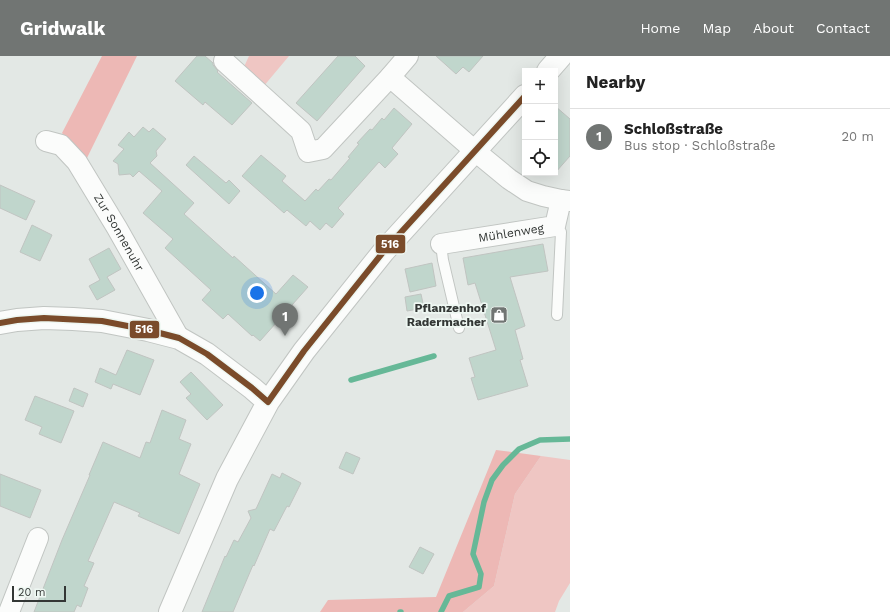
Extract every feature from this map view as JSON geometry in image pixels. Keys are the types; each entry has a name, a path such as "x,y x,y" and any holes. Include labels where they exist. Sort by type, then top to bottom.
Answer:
{"main road":[{"path":"551,68 561,56"},
{"path":"170,612 227,478 268,402 304,351 384,251 522,99"},
{"path":"0,324 17,320 44,318 94,320 148,330 179,338 207,354 268,402"}],"street":[{"path":"224,61 301,131 308,152 323,149 408,56"},
{"name":"Mühlenweg","path":"390,77 475,152 527,191 566,201 555,226 441,244"},
{"name":"Zur Sonnenuhr","path":"46,141 61,145 77,162 121,234 179,338"},
{"path":"9,612 38,538"}],"lane":[{"path":"555,226 561,232 557,315"},
{"path":"441,244 443,260 459,328"}],"shaded area":[{"path":"102,56 137,56 86,160 62,133"},
{"path":"249,56 289,56 263,87 243,69"},
{"path":"496,450 541,456 515,494 494,586 463,612 320,612 328,600 436,597"},
{"path":"541,456 570,460 570,583 559,601 555,612 463,612 494,586 515,494"}],"building":[{"path":"197,56 205,56 213,63 218,71 217,72 252,103 232,125 205,102 203,105 175,81"},
{"path":"338,56 355,56 365,66 317,121 296,103"},
{"path":"436,56 483,56 469,72 463,67 456,74"},
{"path":"394,108 412,124 392,148 398,154 385,168 379,162 338,208 344,214 332,228 326,223 320,230 310,221 306,226 287,210 284,213 242,176 261,155 286,176 282,181 305,201 316,189 318,191 329,179 331,180 350,158 348,157 359,144 357,143 370,129 372,130 382,118 384,120"},
{"path":"558,109 570,119 570,156 558,170"},
{"path":"143,127 149,132 153,128 166,139 156,151 157,156 150,163 194,203 184,214 276,294 293,275 308,287 260,341 253,335 252,336 228,314 223,319 202,300 211,290 165,248 173,239 143,213 162,191 139,171 133,177 130,174 119,175 118,164 113,161 124,149 118,145 129,132 134,137"},
{"path":"194,156 226,183 229,180 240,191 229,204 186,165"},
{"path":"0,185 35,201 26,220 0,208"},
{"path":"32,225 52,235 40,261 20,252"},
{"path":"543,244 548,271 510,277 525,326 515,330 523,359 520,360 528,386 478,400 471,378 475,377 469,358 496,350 475,283 468,285 463,258"},
{"path":"109,248 121,269 107,277 115,290 97,300 89,286 100,280 89,259"},
{"path":"432,263 436,286 410,292 405,269"},
{"path":"421,294 424,308 407,311 405,297"},
{"path":"127,350 154,360 140,395 113,384 111,389 95,382 100,368 116,375"},
{"path":"191,372 223,405 207,420 186,398 191,394 180,382"},
{"path":"74,388 88,394 83,407 69,401"},
{"path":"35,396 74,411 61,443 39,434 42,427 25,420"},
{"path":"162,410 186,420 179,439 191,444 179,474 200,484 179,534 138,516 140,513 114,502 88,561 94,563 84,586 88,588 81,607 77,605 74,612 34,612 103,442 140,458 146,442 150,443"},
{"path":"346,452 360,458 353,474 339,468"},
{"path":"282,473 301,483 289,507 287,506 274,531 270,529 233,612 202,612 225,556 226,557 234,540 238,542 251,518 248,511 256,509 272,474 280,478"},
{"path":"0,474 41,490 30,518 0,506"},
{"path":"420,547 434,554 423,574 409,567"}],"waterway":[{"path":"351,380 434,356"},
{"path":"441,612 449,596 479,587 481,574 473,554 484,502 492,480 503,465 519,449 540,440 570,439"}],"transit line":[{"name":"516","path":"268,402 304,351 384,251 522,99"},
{"name":"516","path":"0,323 44,318 102,321 179,338 207,354 268,402"}],"place":[{"name":"Pflanzenhof Radermacher","path":"499,315"},
{"name":"Schloßstraße","path":"285,336"}]}
